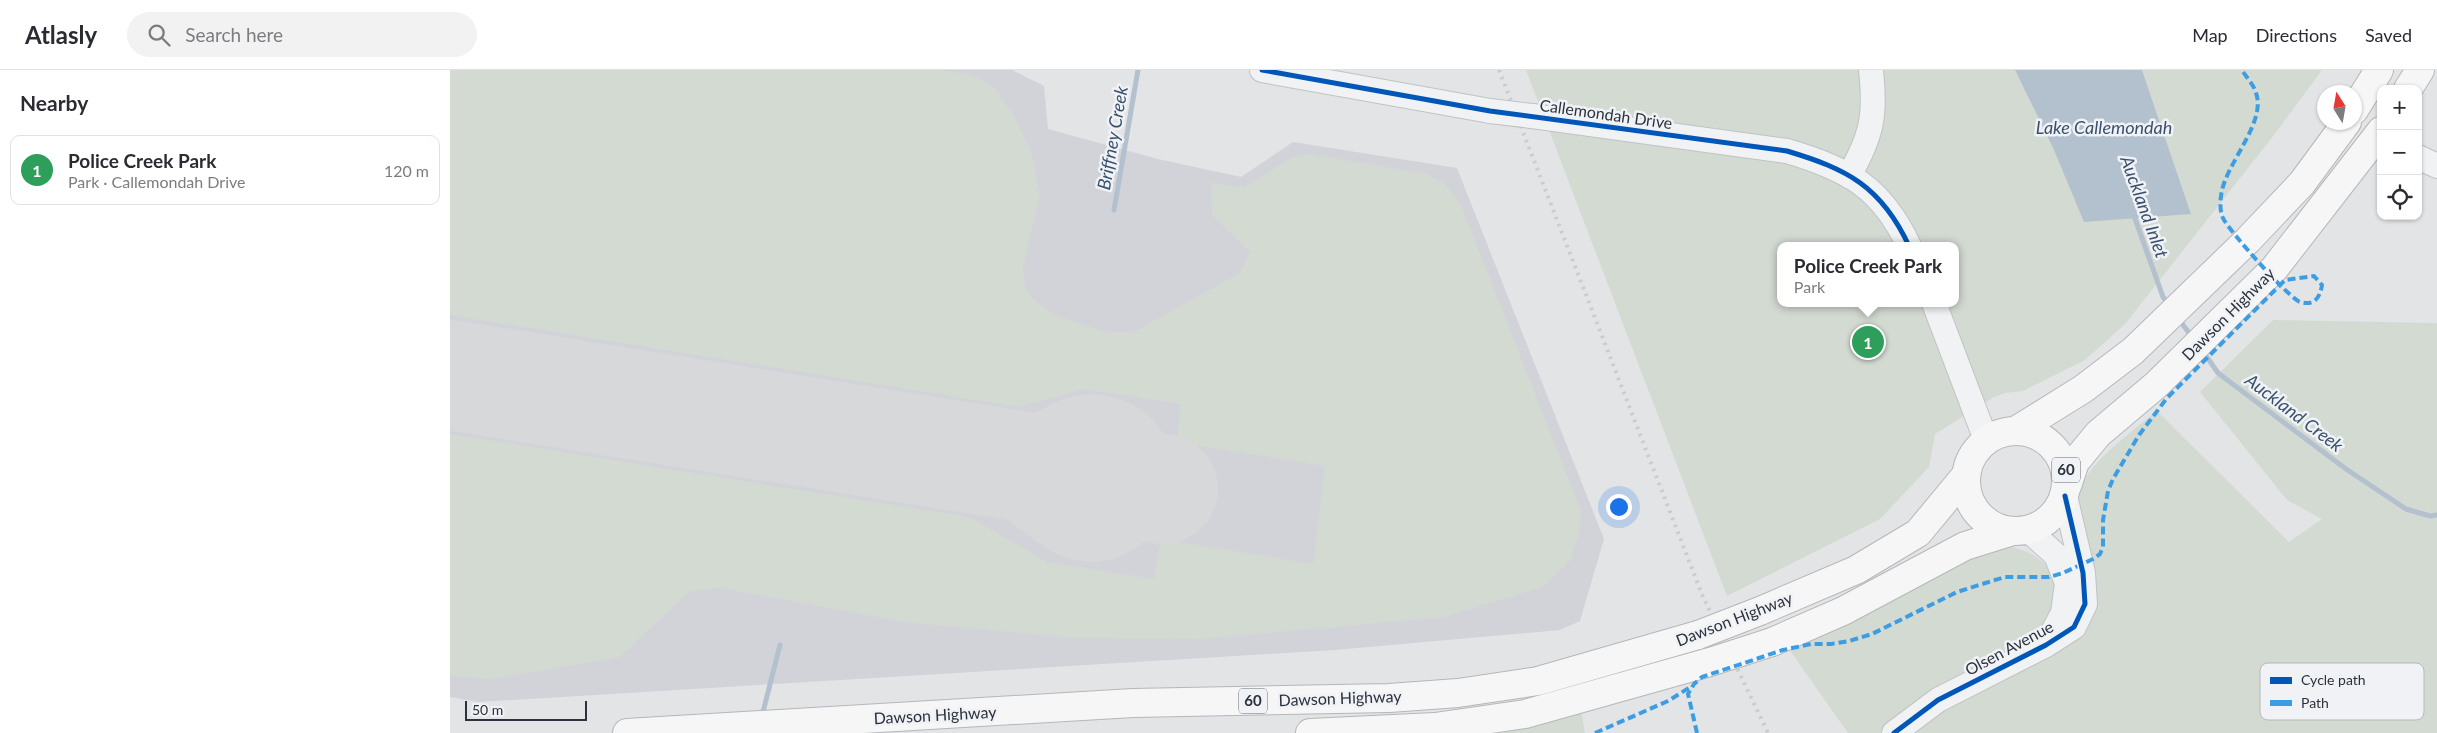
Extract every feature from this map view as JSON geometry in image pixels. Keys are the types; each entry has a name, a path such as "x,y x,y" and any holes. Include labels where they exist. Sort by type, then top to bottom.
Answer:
{"highway":[{"path":"2362,97 2379,70"},
{"path":"2411,85 2420,70"},
{"path":"1986,440 2001,432 2017,430 2084,389 2132,351 2248,240 2302,183 2341,130"},
{"name":"Dawson Highway","path":"2066,491 2075,462 2098,434 2156,385 2274,269 2377,138"},
{"name":"60","path":"1986,440 1972,455 1966,475 1966,491 1972,506 1983,519 1997,528 2021,530 2044,523 2057,511 2066,491 2066,470 2060,454 2048,441 2034,433 2017,430"},
{"name":"Dawson Highway","path":"627,733 1133,703 1389,698 1458,693 1538,681 1698,635 1856,570 1918,533 1966,475"},
{"name":"Dawson Highway","path":"1310,733 1435,727 1525,714 1710,662 1772,642 1843,611 1966,546 2021,530"}],"street":[{"name":"Callemondah Drive","path":"1262,70 1490,111 1787,151 1825,163 1849,176 1879,197 1901,227 1908,242"},
{"path":"1849,176 1863,150 1872,125 1874,94 1871,70"},
{"path":"2422,159 2437,166"},
{"path":"1936,307 1986,440"},
{"name":"Olsen Avenue","path":"1894,733 1938,700 2046,645 2074,627 2085,604 2083,573 2066,491"},
{"name":"Olsen Avenue","path":"2021,530 2056,555 2067,583 2063,613 2046,645"}],"shaded area":[{"path":"450,70 1012,70 1044,86 1048,129 1158,159 1241,177 1293,142 1457,168 1604,539 1580,621 1560,630 1335,650 478,702 450,697"},
{"path":"450,70 939,70 973,75 995,89 1013,114 1031,152 1040,194 1023,267 1025,287 1032,298 1054,315 1108,333 1134,332 1240,273 1250,252 1212,215 1211,183 1244,188 1291,158 1310,154 1427,174 1445,184 1461,205 1581,511 1579,533 1571,560 1542,587 1445,617 1202,639 1073,638 905,622 721,588 690,591 620,657 493,679 450,676 450,434 969,517 1047,562 1154,579 1161,539 1313,564 1325,466 1177,442 1181,404 1083,389 1018,407 450,315"},
{"path":"1526,70 2015,70 2054,150 2191,214 2142,70 2322,70 2274,135 2125,324 2085,360 2023,391 2005,393 1994,397 1935,434 1929,467 1880,519 1727,596"},
{"path":"2273,320 2437,323 2437,733 1848,733 1786,645 1936,569 2007,546 2018,548 2028,553 2047,566 2084,547 2077,507 2080,489 2097,463 2122,439 2157,411 2289,542 2322,519 2287,500 2200,392"},
{"path":"1581,710 1585,733 1443,733"}],"water":[{"name":"Lake Callemondah","path":"2015,70 2142,70 2191,214 2084,222 2054,150"}],"waterway":[{"name":"Briffney Creek","path":"1114,210 1138,70"},
{"name":"Auckland Inlet","path":"2133,213 2163,297 2169,305"},
{"name":"Auckland Creek","path":"2178,318 2192,337"},
{"name":"Auckland Creek","path":"2202,350 2218,373 2346,469 2406,509 2430,516 2437,515"},
{"name":"Briffney Creek","path":"762,716 780,645"}],"taxiway":[{"path":"875,443 977,457 994,456 1010,452 1068,421 1084,417 1101,417 1128,427 1145,446 1151,468 1149,492 1139,515 1122,531 1098,539 1069,535 1049,524 961,457"}],"runway":[{"path":"450,375 1163,489"}],"railway":[{"path":"1499,70 1703,597 1768,733"}],"marked path":[{"path":"1697,733 1688,694 1694,684 1702,677 1783,650 1811,644 1831,644 1849,641 1872,634 1957,592 2005,577 2049,577 2063,573 2093,559 2100,554 2103,547 2103,520 2108,491 2113,479 2139,435 2167,398 2285,280 2314,276 2322,285 2316,300 2305,303 2294,298 2284,289 2273,277 2247,249 2222,216 2220,201 2224,184 2251,131 2258,105 2255,90 2242,70"},
{"path":"1595,733 1668,701 1692,686"}],"cycle path":[{"path":"1262,70 1490,111 1787,151 1827,165 1845,173 1860,183 1887,208 1907,242"},
{"path":"1894,733 1938,700 2046,645 2074,627 2085,604 2083,573 2065,496"}],"place":[{"name":"Police Creek Park","path":"1868,342"}]}
